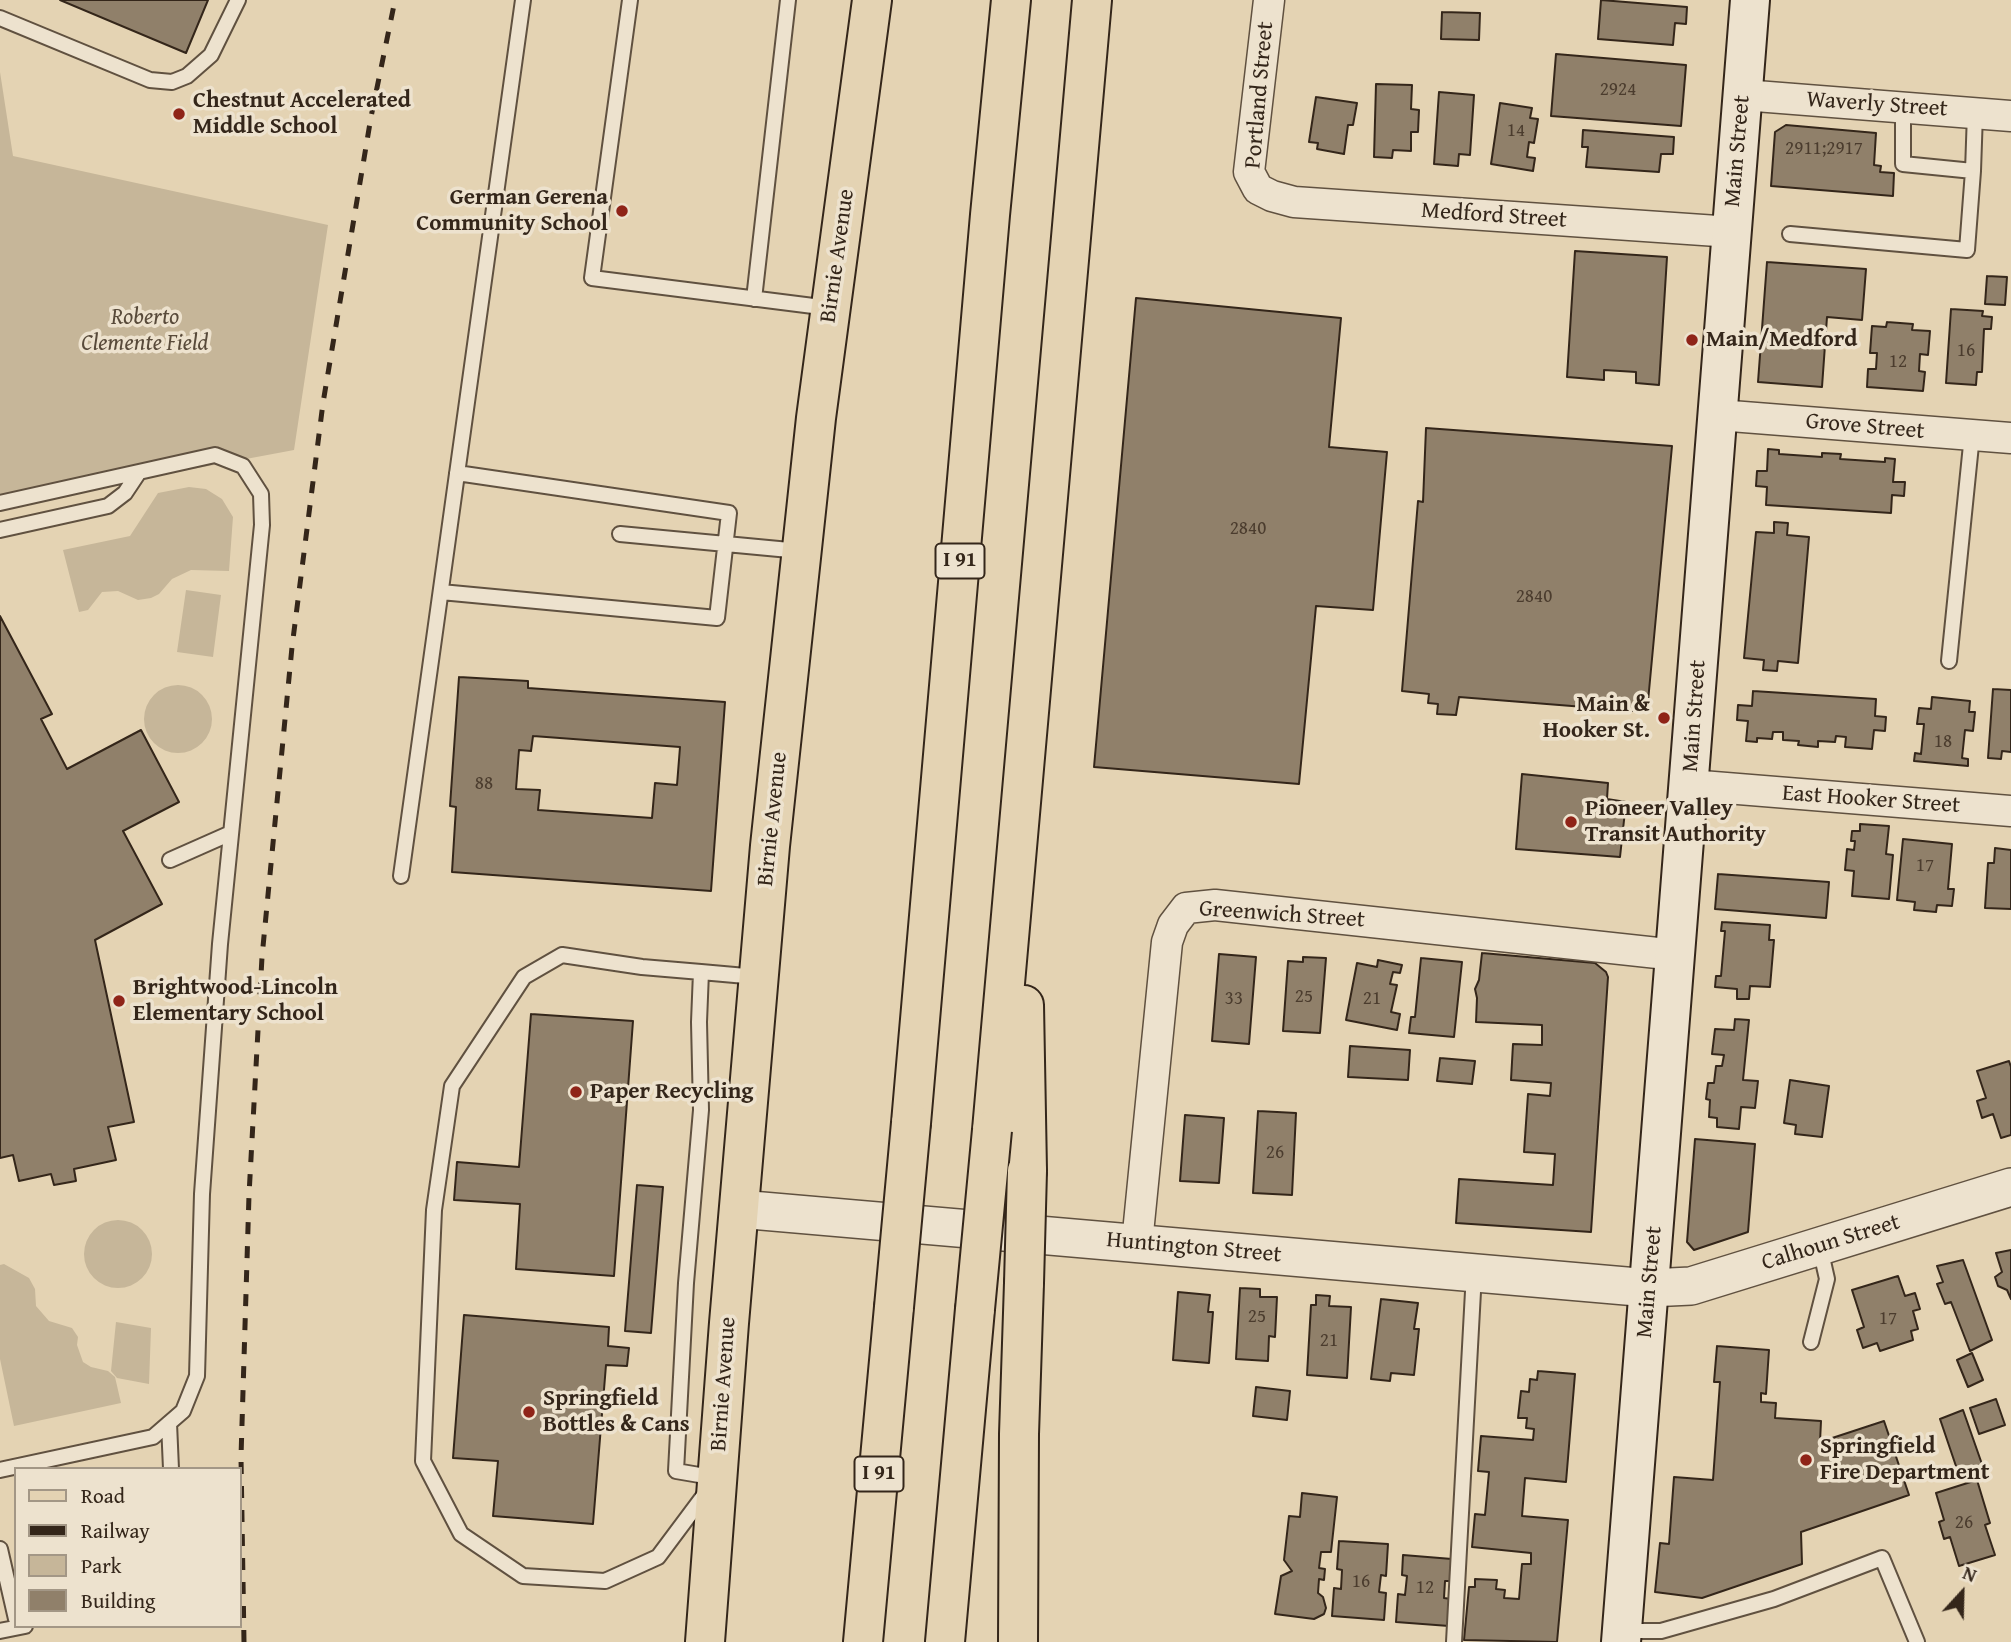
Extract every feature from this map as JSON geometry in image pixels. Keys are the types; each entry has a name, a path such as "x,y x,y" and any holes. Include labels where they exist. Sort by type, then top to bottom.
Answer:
{"main road":[{"name":"Birnie Avenue","path":"705,1642 759,977 801,551 872,0"},
{"name":"I 91","path":"863,1642 1011,0"},
{"path":"945,1642 1092,0"},
{"name":"Main Street","path":"1622,1636 1750,0"},
{"path":"1018,1642 1019,1434 1027,1171 1022,790"}],"street":[{"name":"Portland Street","path":"1258,189 1249,172 1269,0"},
{"name":"Waverly Street","path":"1743,95 2011,116"},
{"name":"Medford Street","path":"1258,189 1294,202 1732,232"},
{"name":"Grove Street","path":"1718,415 2011,439"},
{"name":"East Hooker Street","path":"1689,785 2011,811"},
{"name":"Greenwich Street","path":"1137,1243 1167,942 1172,925 1186,908 1214,905 1676,955"},
{"name":"Calhoun Street","path":"1650,1288 1691,1286 2011,1187"},
{"name":"Huntington Street","path":"739,1209 1650,1288"}],"lane":[{"path":"0,18 150,80 172,82 187,76 211,55 238,0"},
{"path":"401,876 523,0"},
{"path":"630,0 592,278 831,309"},
{"path":"754,299 788,0"},
{"path":"1903,107 1903,164 1973,171"},
{"path":"1790,234 1967,250 1975,113"},
{"path":"1949,661 1972,435"},
{"path":"0,503 215,455 243,466 261,494 262,525 220,944 202,1194 197,1376 183,1411 153,1437 0,1470"},
{"path":"0,530 108,506 125,493 139,472"},
{"path":"441,592 717,618 729,513 457,473"},
{"path":"621,534 801,551"},
{"path":"170,860 231,834"},
{"path":"701,972 701,1110 686,1283 676,1471 717,1478 658,1557 605,1581 523,1576 461,1534 423,1461 434,1210 452,1086 524,977 562,955 642,967 701,972 759,977"},
{"path":"1811,1342 1826,1279 1820,1246"},
{"path":"1454,1642 1474,1272"},
{"path":"169,1423 171,1467"},
{"path":"0,1549 14,1605"},
{"path":"1622,1636 1661,1631 1774,1599 1882,1558 1916,1642"}],"green space":[{"name":"Roberto Clemente Field","path":"0,72 13,156 328,225 294,450 0,505"},
{"path":"189,487 206,489 222,499 233,517 229,571 191,570 172,579 159,594 151,598 138,600 118,591 102,592 88,610 79,612 63,550 130,536 158,493"},
{"path":"186,590 221,595 213,657 177,652"},
{"path":"178,685 191,687 202,695 210,706 210,732 202,743 191,751 178,753 165,751 154,743 146,732 144,719 146,706 154,695 165,687"},
{"path":"118,1220 131,1223 142,1230 149,1241 152,1254 149,1267 142,1278 131,1285 118,1288 105,1285 94,1278 87,1267 84,1254 87,1241 94,1230 105,1223"},
{"path":"4,1264 29,1278 35,1289 36,1306 49,1321 72,1328 78,1337 77,1345 83,1362 108,1371 115,1377 121,1403 14,1426 0,1359 0,1265"},
{"path":"116,1322 151,1328 149,1384 117,1378 111,1371"}],"building":[{"path":"60,0 208,0 186,53"},
{"path":"1601,0 1687,7 1686,24 1675,23 1673,45 1598,39"},
{"path":"1442,12 1480,13 1479,40 1441,39"},
{"path":"1556,54 1686,65 1681,126 1551,116"},
{"path":"1376,84 1412,85 1411,109 1419,110 1418,132 1411,132 1411,151 1393,150 1392,158 1374,157"},
{"path":"1439,92 1474,95 1470,155 1459,154 1458,166 1434,164"},
{"path":"1316,97 1357,103 1353,125 1348,125 1344,154 1317,149 1318,143 1309,142"},
{"path":"1500,103 1532,108 1530,118 1538,119 1534,143 1529,142 1527,157 1535,158 1533,171 1491,164"},
{"path":"1786,125 1876,133 1874,165 1881,166 1880,172 1894,173 1893,196 1771,186 1775,132"},
{"path":"1583,130 1674,137 1673,154 1661,154 1659,172 1586,167 1588,147 1582,147"},
{"path":"1575,251 1667,257 1659,385 1636,383 1636,372 1604,370 1604,380 1567,377"},
{"path":"1767,262 1866,269 1862,320 1827,317 1822,387 1758,382"},
{"path":"1987,276 2007,277 2005,305 1985,304"},
{"path":"1136,298 1341,318 1329,447 1387,452 1373,610 1316,606 1299,784 1094,767"},
{"path":"1951,309 1983,311 1982,316 1992,317 1991,329 1984,329 1982,372 1977,372 1976,385 1946,383"},
{"path":"1887,322 1913,324 1912,330 1930,331 1928,355 1920,354 1919,371 1925,372 1923,391 1867,387 1868,369 1876,369 1877,353 1870,353 1872,326 1886,327"},
{"path":"1426,428 1672,446 1647,712 1459,697 1456,715 1437,714 1438,704 1428,703 1429,694 1402,691 1418,501 1423,502"},
{"path":"1768,449 1779,450 1779,454 1822,457 1822,453 1841,454 1840,459 1885,462 1885,458 1895,459 1893,482 1905,482 1904,496 1892,495 1891,513 1766,505 1767,487 1756,486 1757,471 1767,471"},
{"path":"1774,522 1788,523 1787,535 1809,537 1798,663 1778,661 1777,671 1763,670 1764,660 1744,658 1756,532 1774,533"},
{"path":"0,616 52,714 41,719 67,769 141,730 179,802 123,831 162,904 95,940 134,1122 108,1127 116,1160 74,1169 76,1181 54,1185 51,1174 19,1181 13,1155 0,1158"},
{"path":"459,677 528,681 528,688 725,702 711,891 452,872 456,807 450,806","holes":["533,736 680,747 677,785 655,783 652,818 538,810 540,790 516,789 519,750 531,751"]},
{"path":"1993,689 2011,690 2011,752 2002,751 2001,759 1988,758"},
{"path":"1753,691 1876,699 1875,716 1886,717 1885,731 1874,730 1872,749 1845,747 1846,737 1836,736 1835,742 1818,741 1818,747 1798,745 1799,741 1783,740 1783,732 1773,732 1772,739 1757,738 1757,742 1746,741 1748,721 1737,720 1738,705 1752,706"},
{"path":"1932,697 1970,701 1969,712 1975,712 1973,731 1965,730 1962,758 1968,759 1968,766 1914,761 1915,753 1921,754 1924,724 1917,724 1919,708 1931,709"},
{"name":"Pioneer Valley Transit Authority","path":"1522,774 1608,783 1607,799 1626,802 1620,857 1516,849"},
{"path":"1860,824 1889,826 1886,854 1893,855 1889,899 1852,896 1854,871 1845,870 1847,849 1854,850 1852,831 1860,831"},
{"path":"1903,839 1952,844 1948,889 1954,889 1952,906 1937,905 1936,912 1914,910 1915,902 1897,900"},
{"path":"1995,848 2011,850 2011,909 1985,908 1988,863 1994,863"},
{"path":"1718,874 1829,882 1826,918 1715,909"},
{"path":"1722,922 1770,925 1769,940 1774,940 1770,987 1750,986 1749,999 1737,999 1737,989 1715,987 1716,976 1721,976 1725,931 1721,931"},
{"path":"1482,953 1595,963 1608,977 1591,1232 1456,1223 1459,1179 1553,1185 1555,1154 1524,1152 1528,1094 1550,1096 1551,1083 1511,1080 1513,1044 1542,1045 1542,1025 1476,1022 1475,989 1479,980"},
{"path":"1219,954 1256,957 1249,1044 1212,1041"},
{"path":"1303,957 1326,958 1320,1033 1283,1031 1288,961 1303,962"},
{"path":"1421,958 1462,962 1454,1037 1409,1033 1411,1017 1415,1017"},
{"path":"1378,960 1402,965 1400,973 1393,972 1390,984 1397,985 1391,1012 1400,1014 1397,1030 1346,1020 1357,963 1377,967"},
{"name":"Paper Recycling","path":"531,1014 633,1021 614,1276 516,1269 520,1204 454,1200 457,1162 519,1167"},
{"path":"1735,1019 1749,1020 1743,1080 1758,1081 1755,1108 1741,1107 1739,1129 1717,1127 1717,1118 1709,1117 1710,1100 1706,1099 1708,1083 1714,1083 1716,1066 1722,1066 1724,1055 1712,1054 1715,1029 1734,1030"},
{"path":"1350,1046 1410,1050 1408,1080 1348,1077"},
{"path":"1440,1058 1475,1061 1472,1084 1437,1081"},
{"path":"2009,1061 2011,1135 2001,1138 1993,1114 1982,1118 1977,1101 1986,1098 1977,1071"},
{"path":"1790,1080 1829,1086 1822,1137 1795,1134 1796,1125 1784,1123"},
{"path":"1258,1111 1296,1113 1292,1195 1253,1193"},
{"path":"1185,1115 1224,1118 1219,1183 1180,1181"},
{"path":"1695,1139 1755,1144 1748,1232 1694,1250 1687,1242"},
{"path":"637,1185 663,1187 651,1333 625,1331"},
{"path":"2011,1250 2011,1299 2007,1290 1998,1286 1995,1277 2002,1272 1996,1253"},
{"path":"1963,1260 1992,1340 1970,1351 1951,1302 1945,1304 1937,1284 1943,1282 1937,1266"},
{"path":"1898,1276 1905,1296 1915,1293 1920,1309 1913,1311 1918,1329 1911,1331 1913,1340 1880,1351 1877,1343 1863,1348 1857,1330 1864,1327 1852,1290"},
{"path":"1240,1288 1260,1289 1260,1297 1277,1297 1275,1337 1269,1336 1268,1361 1236,1359"},
{"path":"1178,1292 1210,1295 1208,1312 1213,1312 1209,1363 1173,1360"},
{"path":"1316,1295 1330,1296 1329,1306 1351,1307 1347,1378 1307,1375 1311,1305 1316,1305"},
{"path":"1381,1299 1418,1303 1414,1329 1419,1329 1414,1375 1391,1373 1390,1381 1371,1379"},
{"name":"Springfield Bottles & Cans","path":"464,1315 609,1327 608,1346 629,1348 627,1366 606,1365 593,1524 493,1516 498,1461 453,1458"},
{"name":"Springfield Fire Department","path":"1717,1346 1769,1350 1766,1394 1761,1393 1761,1402 1776,1403 1775,1418 1821,1421 1820,1442 1884,1421 1909,1495 1801,1532 1802,1564 1702,1598 1655,1592 1660,1543 1669,1544 1674,1477 1713,1480 1720,1382 1714,1382"},
{"path":"1972,1353 1983,1380 1968,1387 1957,1360"},
{"path":"1538,1371 1575,1374 1566,1482 1525,1478 1522,1516 1568,1520 1557,1642 1464,1640 1469,1587 1475,1587 1475,1579 1497,1580 1496,1589 1505,1590 1504,1598 1519,1599 1522,1564 1531,1564 1531,1553 1472,1547 1475,1514 1485,1515 1489,1472 1478,1471 1481,1436 1533,1440 1534,1429 1526,1428 1527,1418 1518,1418 1521,1391 1529,1392 1530,1379 1537,1380"},
{"path":"1256,1387 1290,1391 1287,1420 1253,1416"},
{"path":"1996,1399 2005,1425 1979,1434 1970,1408"},
{"path":"1963,1410 1983,1467 1959,1475 1940,1419"},
{"path":"1977,1480 1990,1523 1985,1525 1995,1555 1959,1566 1950,1537 1944,1539 1939,1522 1944,1520 1936,1493"},
{"path":"1302,1493 1337,1497 1331,1552 1321,1552 1319,1568 1325,1569 1324,1580 1319,1579 1318,1593 1323,1597 1326,1608 1324,1614 1314,1619 1275,1614 1281,1576 1292,1571 1284,1560 1289,1516 1300,1517"},
{"path":"1339,1541 1388,1544 1386,1576 1381,1575 1379,1592 1386,1593 1384,1620 1332,1616 1334,1588 1341,1589 1342,1570 1337,1569"},
{"path":"1403,1555 1452,1559 1450,1581 1445,1581 1444,1598 1451,1599 1449,1626 1396,1622 1398,1594 1405,1595 1407,1576 1402,1575"}],"railway":[{"path":"241,1467 249,1195 262,957 292,647 323,403 371,117 395,0"},
{"path":"242,1519 244,1642"}],"place":[{"name":"Chestnut Accelerated Middle School","path":"179,114"},
{"name":"German Gerena Community School","path":"622,211"},
{"name":"Main/Medford","path":"1692,340"},
{"name":"Main & Hooker St.","path":"1664,718"},
{"name":"Pioneer Valley Transit Authority","path":"1571,822"},
{"name":"Brightwood-Lincoln Elementary School","path":"119,1001"},
{"name":"Paper Recycling","path":"576,1092"},
{"name":"Springfield Bottles & Cans","path":"529,1412"},
{"name":"Springfield Fire Department","path":"1806,1460"}]}
